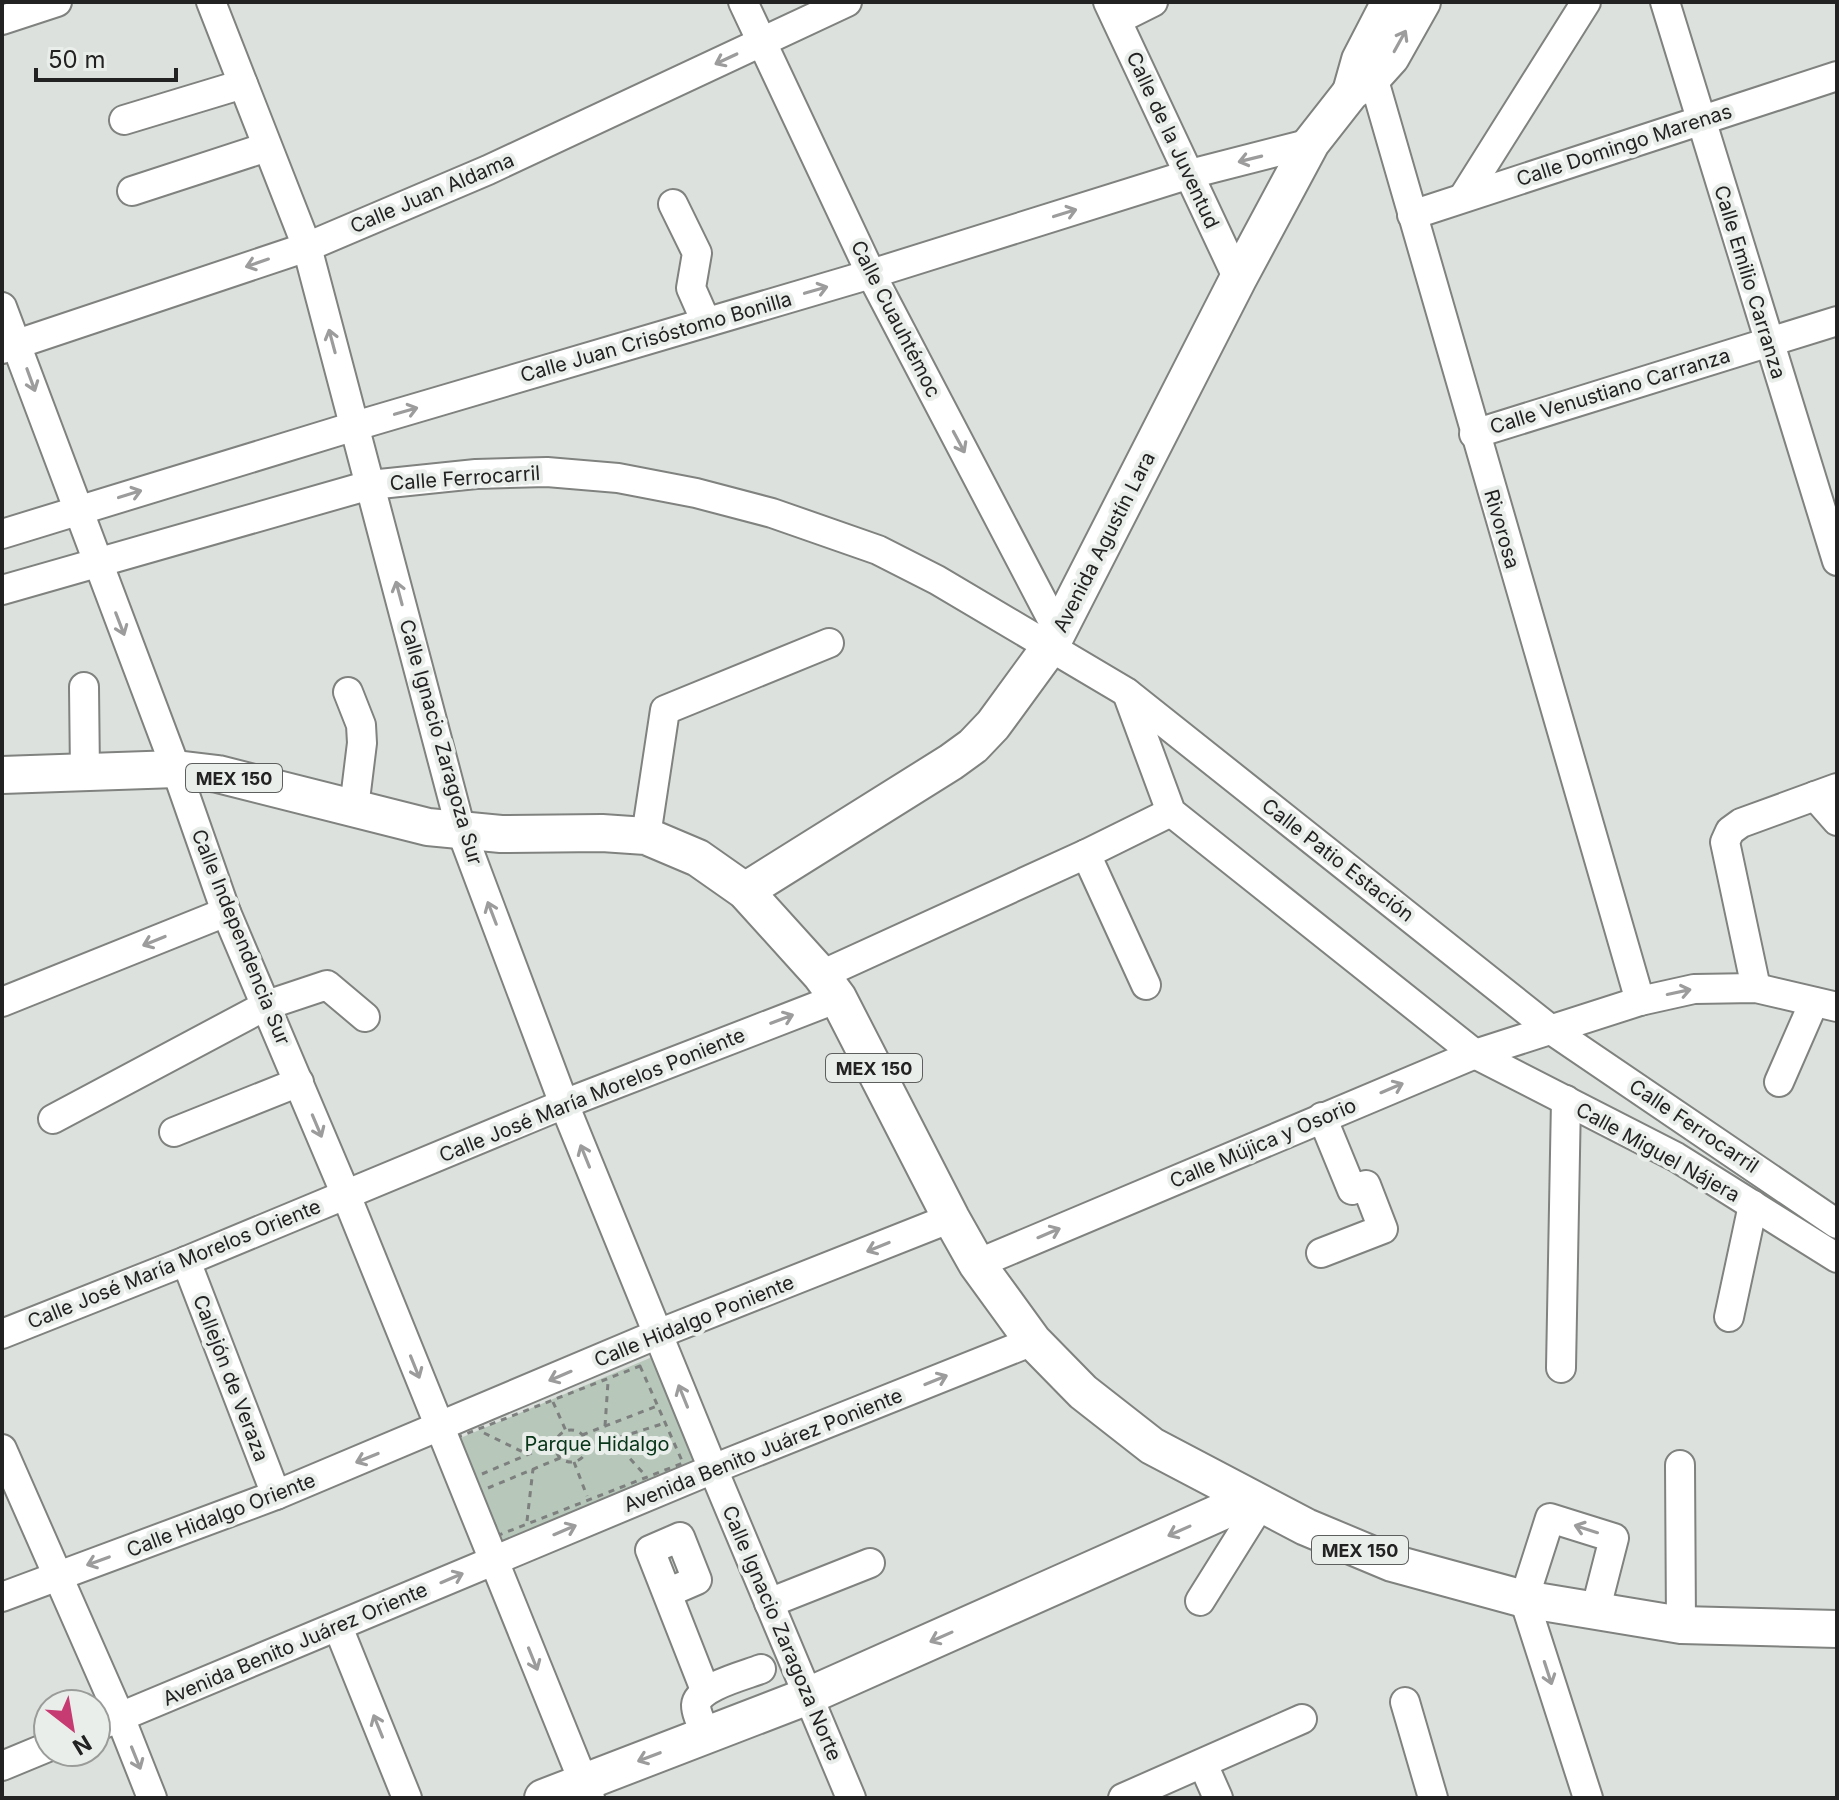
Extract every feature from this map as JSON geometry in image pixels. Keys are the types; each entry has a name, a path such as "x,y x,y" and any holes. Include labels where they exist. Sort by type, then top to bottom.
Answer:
{"main road":[{"name":"Avenida Agustín Lara","path":"745,891 951,762 973,746 993,725 1054,639 1311,143 1361,76 1396,3"},
{"name":"MEX 150","path":"2,775 176,769 218,774 428,827 501,834 646,836 698,858 745,891 830,986 977,1264 1033,1341 1083,1392 1152,1446 1255,1502 1392,1563 1524,1599 1681,1625 1837,1629"},
{"path":"543,1798 586,1790 707,1735 808,1696 1255,1502"}],"street":[{"path":"2,20 57,2"},
{"name":"Calle Ignacio Zaragoza Sur","path":"211,2 307,247 461,830 564,1104 713,1469"},
{"name":"Calle Cuauhtémoc","path":"743,2 871,274 1054,639"},
{"name":"Calle Juan Aldama","path":"10,346 307,247 488,170 847,2"},
{"path":"1112,11 1153,2"},
{"path":"1464,196 1586,2"},
{"name":"Calle Emilio Carranza","path":"1665,2 1837,561"},
{"name":"Calle de la Juventud","path":"1112,11 1238,279"},
{"name":"Rivorosa","path":"1361,76 1412,215 1640,1001"},
{"name":"Calle Domingo Marenas","path":"1412,215 1837,76"},
{"path":"124,120 243,84"},
{"name":"Calle Juan Crisóstomo Bonilla","path":"2,534 871,274 1190,174 1311,143"},
{"path":"132,191 267,147"},
{"path":"673,204 697,253 691,288 706,322"},
{"name":"Calle Independencia Sur","path":"2,307 10,346 78,510 176,769 226,912 346,1195 586,1790"},
{"name":"Calle Venustiano Carranza","path":"1474,434 1837,321"},
{"name":"Calle Ferrocarril","path":"2,590 370,485 511,471 618,478 696,493 772,513 878,550 1054,639"},
{"name":"Calle Patio Estación","path":"1054,639 1126,692 1550,1029"},
{"path":"646,836 665,710 829,643"},
{"path":"84,687 85,773"},
{"path":"348,692 361,725 362,743 354,808"},
{"path":"1126,692 1171,812 1475,1054"},
{"path":"1756,988 1725,842 1730,831 1741,823 1826,792 1837,821"},
{"name":"Calle José María Morelos Poniente","path":"346,1195 564,1104 830,986 1171,812"},
{"path":"1086,854 1146,985"},
{"path":"2,1002 226,912"},
{"path":"53,1119 267,1005 327,985 365,1017"},
{"name":"Calle Mújica y Osorio","path":"977,1264 1475,1054 1640,1001 1694,989 1756,988 1825,1004"},
{"path":"1779,1082 1825,1004"},
{"name":"Calle Ferrocarril","path":"1550,1029 1837,1224"},
{"name":"Calle Miguel Nájera","path":"1475,1054 1676,1157 1837,1258"},
{"path":"174,1132 299,1082"},
{"path":"1561,1368 1566,1100"},
{"path":"1321,1253 1383,1229 1366,1185 1352,1190 1322,1117"},
{"name":"Calle José María Morelos Oriente","path":"2,1334 346,1195"},
{"path":"1729,1317 1753,1205"},
{"name":"Calle Hidalgo Poniente","path":"439,1428 658,1334 951,1218"},
{"name":"Callejón de Veraza","path":"186,1261 276,1495"},
{"name":"Avenida Benito Juárez Poniente","path":"493,1561 1033,1341"},
{"name":"Calle Hidalgo Oriente","path":"2,1597 276,1495 439,1428"},
{"path":"2,1449 56,1577 96,1688"},
{"path":"1680,1465 1681,1625"},
{"name":"Calle Ignacio Zaragoza Norte","path":"713,1469 851,1798"},
{"path":"1200,1601 1255,1502"},
{"path":"1588,1798 1524,1599 1550,1518 1614,1538 1595,1612"},
{"name":"Avenida Benito Juárez Oriente","path":"112,1720 493,1561"},
{"path":"769,1603 870,1563"},
{"path":"667,1593 705,1690"},
{"path":"338,1627 407,1798"},
{"path":"707,1735 696,1709 697,1699 705,1690 761,1669"},
{"path":"1405,1702 1433,1798"},
{"path":"1123,1798 1302,1719"},
{"path":"112,1729 152,1798"},
{"path":"2,1766 32,1754"},
{"path":"1203,1764 1218,1798"}],"path":[{"path":"640,1366 683,1463 499,1535 458,1437 608,1378 640,1366"},
{"path":"605,1426 608,1378"},
{"path":"552,1399 566,1431"},
{"path":"566,1431 582,1435 658,1406"},
{"path":"586,1448 665,1423"},
{"path":"477,1430 528,1455"},
{"path":"475,1477 555,1443 566,1431"},
{"path":"480,1491 560,1458 574,1462 583,1457 586,1448 582,1435"},
{"path":"612,1440 646,1477"},
{"path":"555,1443 560,1458"},
{"path":"574,1462 589,1500"},
{"path":"526,1525 533,1469"}],"green space":[{"name":"Parque Hidalgo","path":"657,1355 697,1466 501,1549 451,1442"}]}
